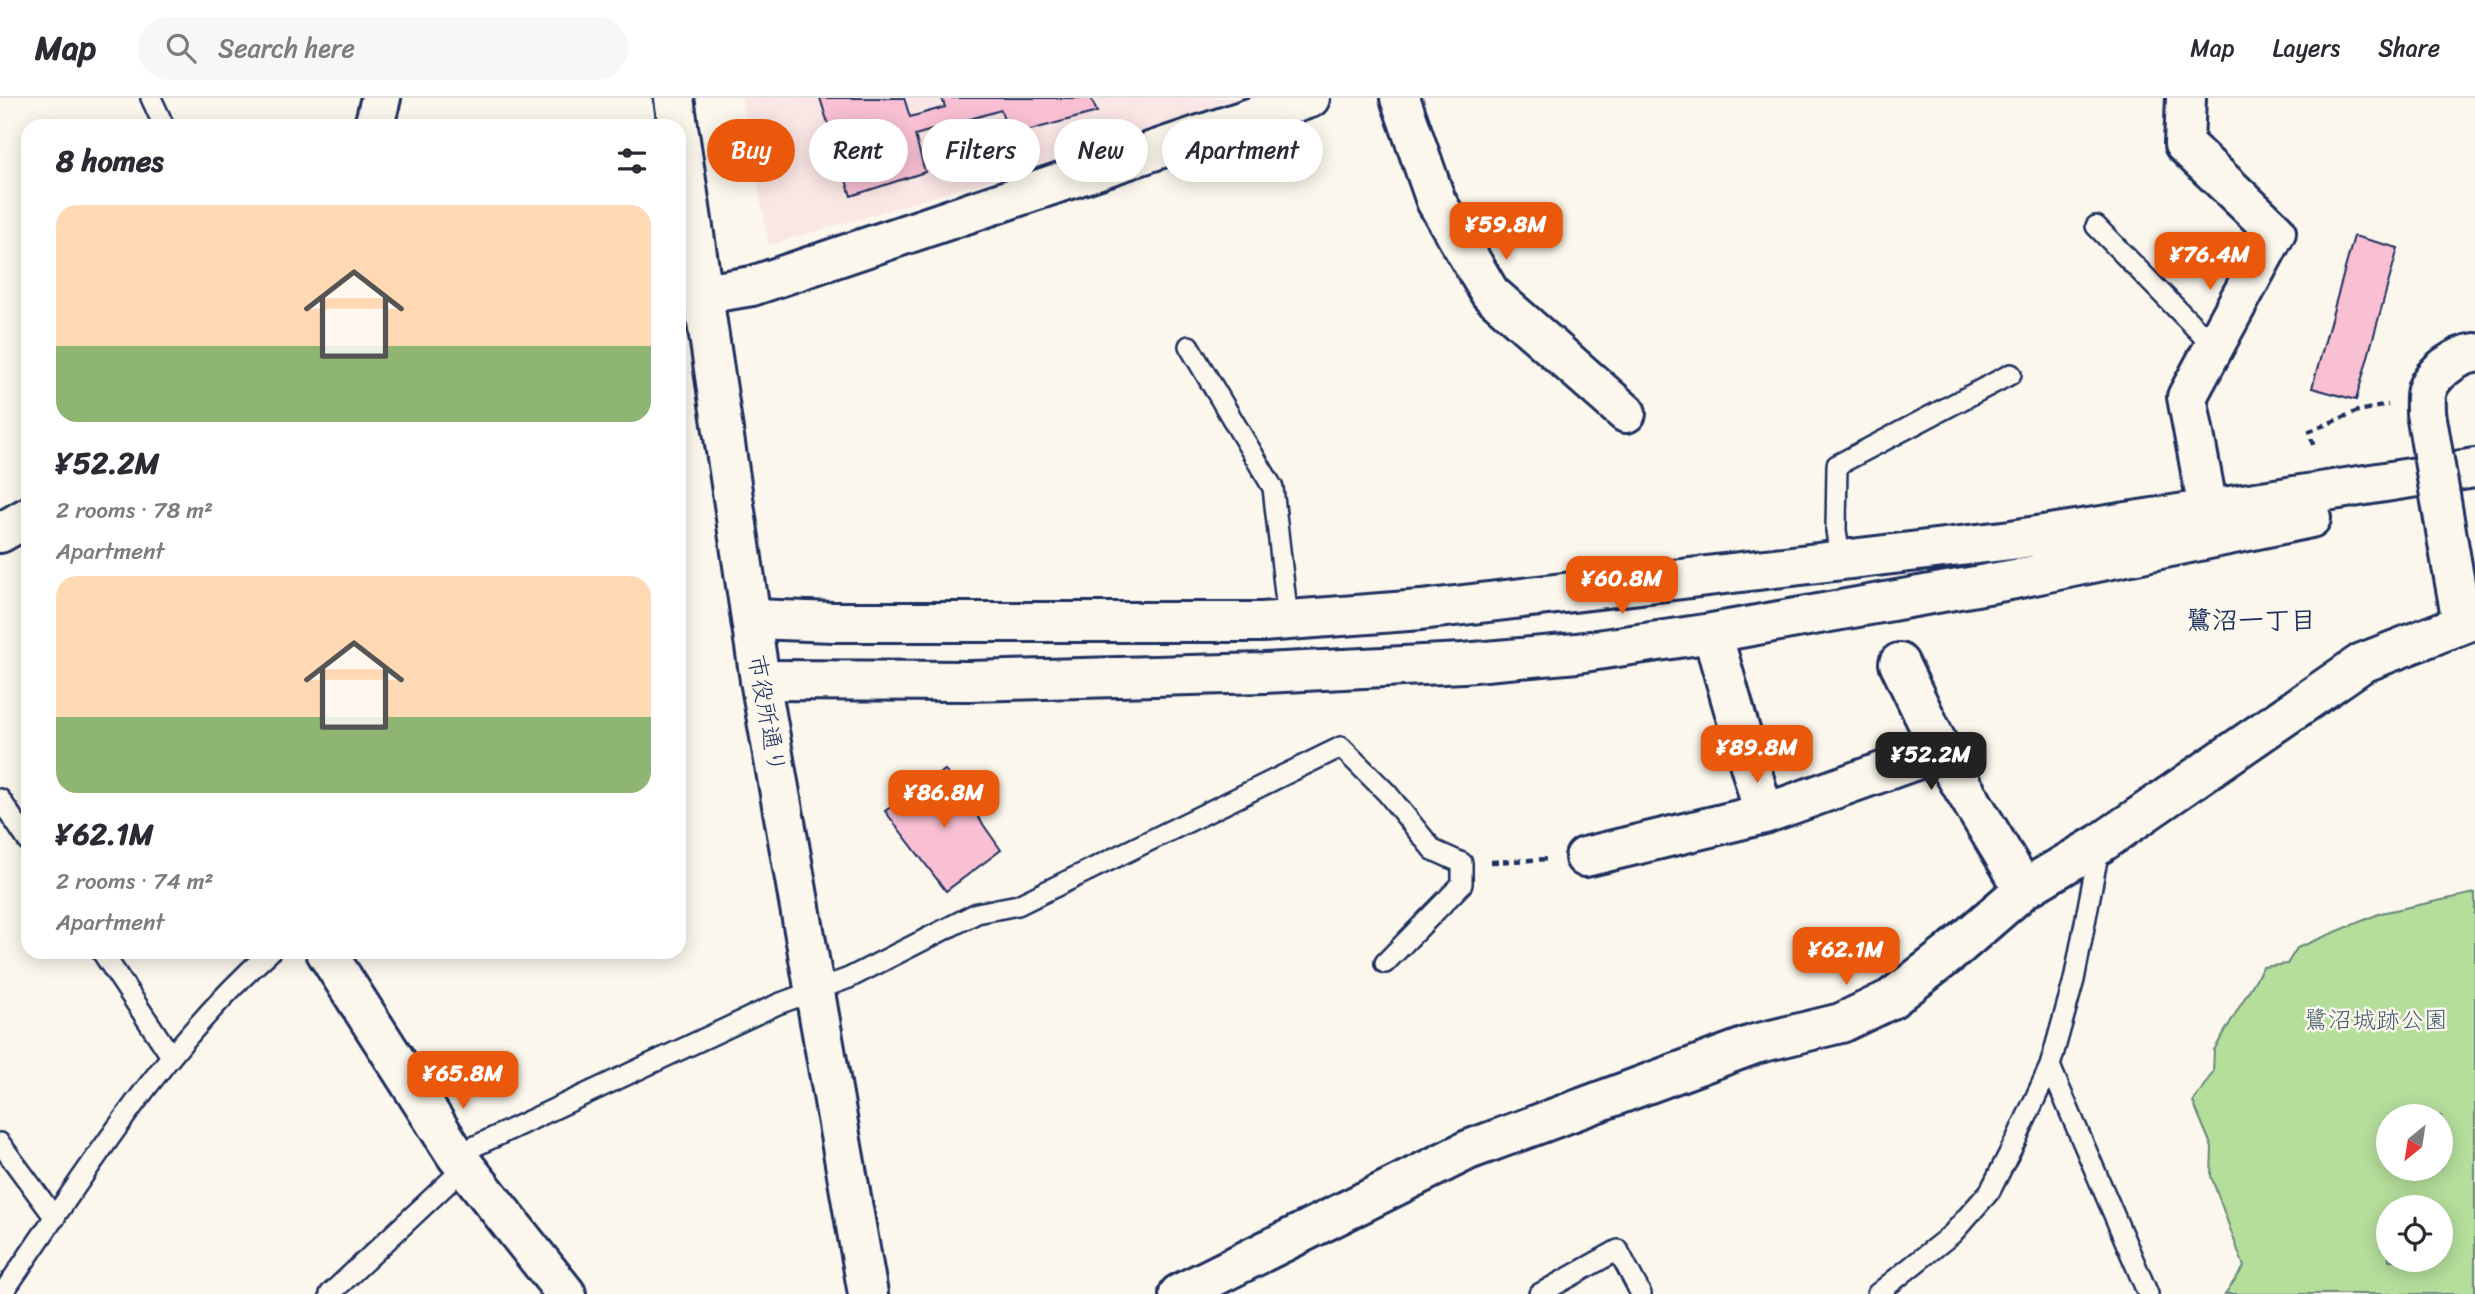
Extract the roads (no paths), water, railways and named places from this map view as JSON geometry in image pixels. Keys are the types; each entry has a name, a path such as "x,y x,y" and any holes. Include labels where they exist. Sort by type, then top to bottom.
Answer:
{"street":[{"path":"376,119 381,98"},
{"path":"674,98 677,119"},
{"path":"691,296 752,286 1310,98"},
{"path":"1400,98 1436,201 1490,293 1626,413"},
{"path":"2186,98 2184,144 2276,232 2186,397 2208,509"},
{"name":"市役所通り","path":"686,228 691,296 730,489 760,680 868,1294"},
{"path":"1180,1294 1468,1150 1755,1044 1841,1023 1891,999 1949,954 2024,889 2101,843 2362,663 2468,621 2409,409 2444,368 2466,354 2475,353"},
{"path":"751,619 834,622 1288,620 1421,610 2011,540 2475,468"},
{"path":"760,680 957,681 1264,673 1463,663 1577,653 1712,633 2015,579 2403,499 2475,488"},
{"path":"0,533 21,521"},
{"path":"1712,633 1764,814"},
{"path":"1899,663 1941,751 2024,889"},
{"path":"1584,857 1764,814 1941,751"},
{"path":"330,959 460,1161 566,1294"}],"lane":[{"path":"151,98 161,119"},
{"path":"2096,226 2214,347"},
{"path":"1189,346 1273,488 1288,620"},
{"path":"1840,559 1836,530 1837,466 2011,374"},
{"path":"330,1294 460,1161 778,1004 849,978 977,914 1018,905 1341,747 1387,793 1433,850 1462,863 1462,884 1385,963"},
{"path":"0,799 21,830"},
{"path":"1877,1294 1952,1234 1990,1191 2050,1066 2074,980 2101,843"},
{"path":"107,959 171,1056"},
{"path":"2,1294 171,1056 234,984 262,959"},
{"path":"2050,1066 2148,1294"},
{"path":"0,1143 55,1218"},
{"path":"1539,1294 1618,1250 1641,1294"}],"district":[{"name":"鷺沼一丁目","path":"2251,620"}],"park label":[{"name":"鷺沼城跡公園","path":"2376,1020"}]}
